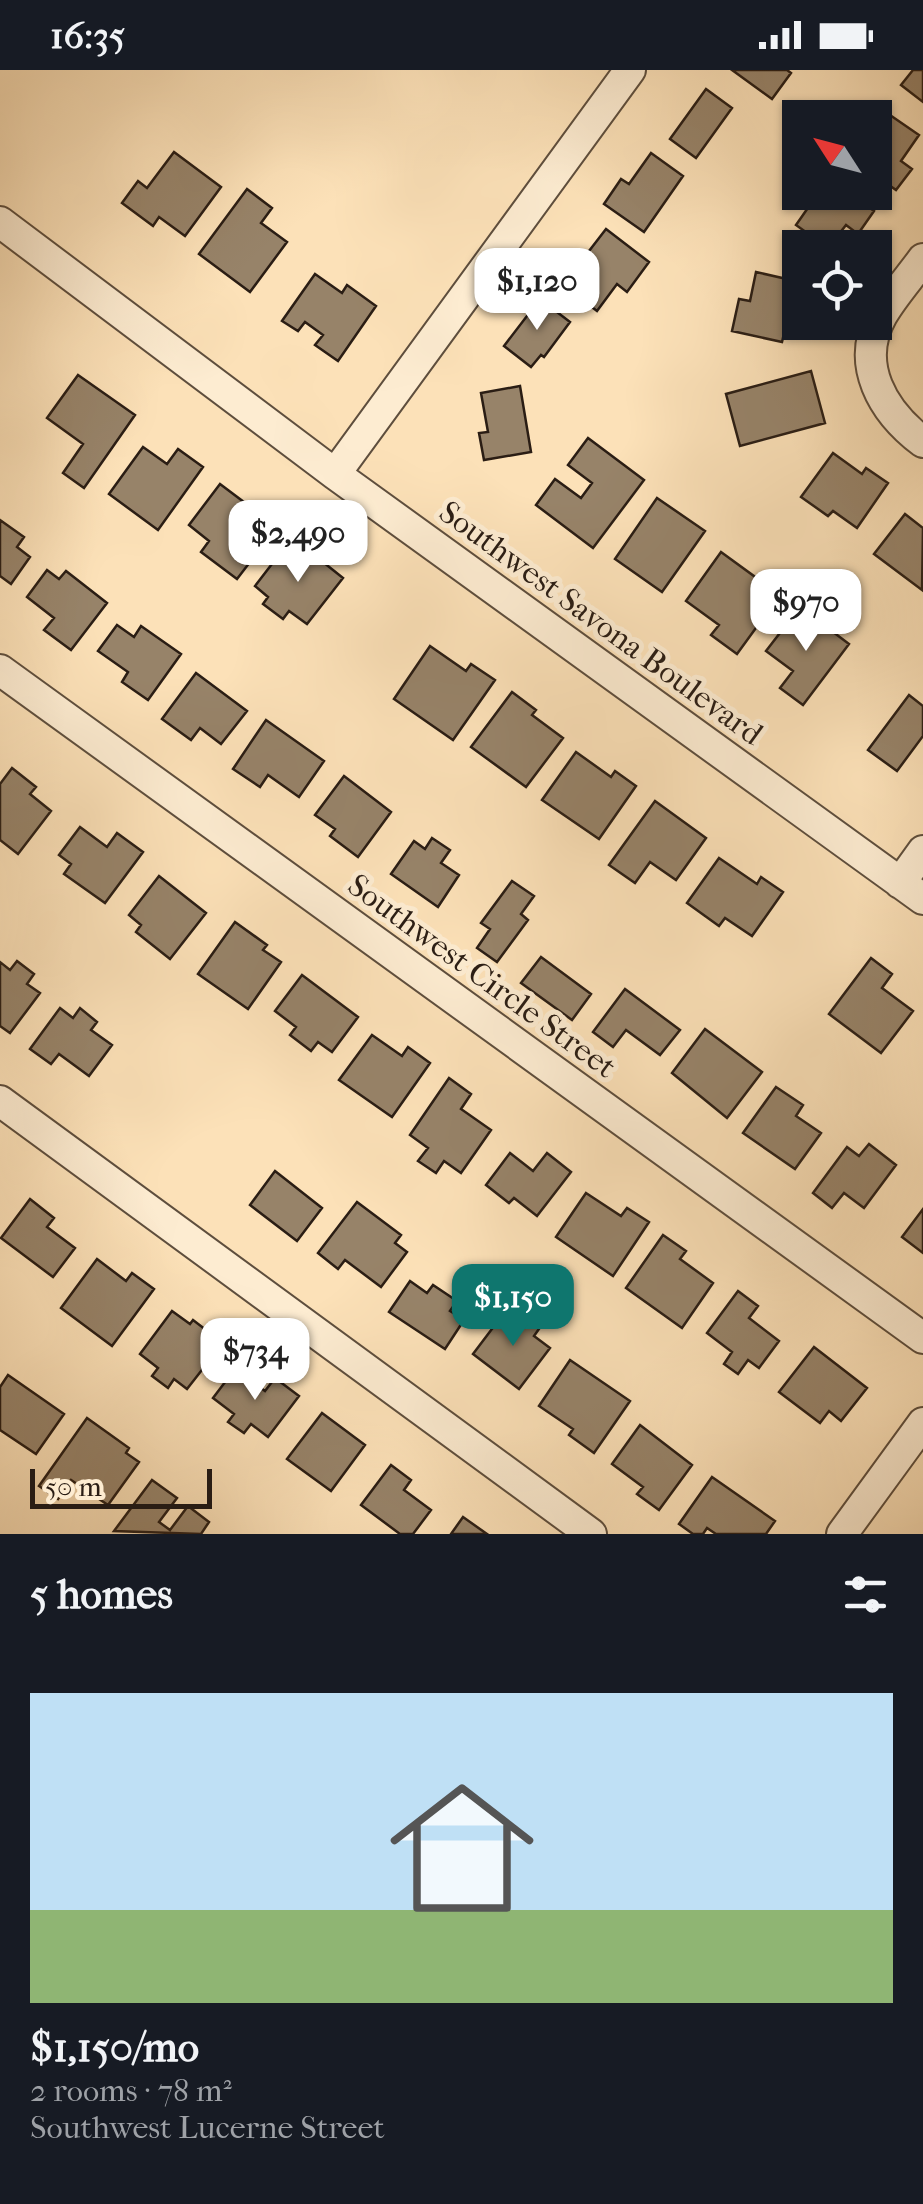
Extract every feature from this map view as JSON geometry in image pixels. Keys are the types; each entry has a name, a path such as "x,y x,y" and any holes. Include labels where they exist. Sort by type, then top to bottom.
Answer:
{"street":[{"path":"335,474 630,70"},
{"name":"Southwest Savona Boulevard","path":"0,222 335,474 912,891"},
{"path":"923,259 882,314 870,351 876,388 886,408 923,442"},
{"name":"Southwest Circle Street","path":"0,670 923,1338"},
{"path":"912,891 923,851"},
{"path":"0,1101 591,1534"},
{"path":"842,1534 923,1423"}],"building":[{"path":"732,70 787,70 791,73 772,99"},
{"path":"913,70 923,70 923,102 901,85"},
{"path":"706,89 732,108 696,158 670,139"},
{"path":"892,116 919,135 901,161 912,169 896,190 892,187"},
{"path":"174,152 221,187 185,236 159,217 153,226 122,203 138,181 147,188"},
{"path":"651,153 683,176 644,232 604,204 621,179 629,184"},
{"path":"247,189 272,208 261,223 287,242 250,292 199,254"},
{"path":"806,210 874,211 861,230 846,225 842,230 803,230 796,225"},
{"path":"606,229 649,262 627,292 617,284 597,311 555,279 571,257 579,264"},
{"path":"756,272 782,278 782,342 732,331 739,299 750,301"},
{"path":"315,274 342,293 347,285 376,306 338,361 315,345 323,335 305,322 298,331 282,321"},
{"path":"540,299 570,322 544,357 541,355 531,367 504,346"},
{"path":"811,371 825,423 740,446 726,394"},
{"path":"78,375 135,415 84,488 63,473 83,444 47,418"},
{"path":"520,386 531,452 484,460 479,433 488,432 481,393"},
{"path":"588,438 644,480 593,548 536,505 555,479 581,498 592,483 568,465"},
{"path":"143,447 167,464 178,449 203,467 158,530 109,494"},
{"path":"833,453 862,474 866,468 888,483 857,528 833,511 828,516 801,497"},
{"path":"220,484 277,527 237,579 201,552 209,541 189,525"},
{"path":"657,498 705,531 662,592 615,559"},
{"path":"905,514 923,528 922,590 874,554"},
{"path":"0,520 24,537 17,547 30,557 11,584 0,576"},
{"path":"285,547 301,559 308,550 343,578 307,624 289,611 283,619 263,604 268,597 255,586"},
{"path":"721,552 780,595 737,654 711,635 719,625 686,601"},
{"path":"47,570 59,579 66,571 107,603 71,650 44,630 54,618 27,597"},
{"path":"800,607 849,644 803,705 780,688 793,671 766,651"},
{"path":"117,625 134,637 141,626 181,654 148,700 122,682 128,672 98,651"},
{"path":"430,646 466,671 471,664 495,680 453,740 394,699"},
{"path":"196,673 247,711 221,744 200,728 191,740 162,719"},
{"path":"512,692 536,710 532,715 563,738 526,787 471,747"},
{"path":"909,695 923,706 923,736 897,771 868,750"},
{"path":"266,720 324,761 299,797 268,775 260,787 233,769"},
{"path":"576,752 611,777 615,771 636,786 599,839 542,800"},
{"path":"12,768 36,787 30,794 51,811 18,854 0,840 0,784"},
{"path":"344,776 391,812 358,857 330,836 335,829 315,815"},
{"path":"655,801 706,838 676,880 650,862 635,883 609,865"},
{"path":"80,827 107,847 117,833 143,852 105,903 64,874 71,864 59,855"},
{"path":"432,838 450,850 441,863 459,875 438,907 391,874 414,841 425,849"},
{"path":"719,858 757,884 761,877 783,892 752,936 725,918 719,926 687,903"},
{"path":"159,876 206,913 170,959 136,932 141,925 129,915"},
{"path":"512,881 534,896 521,914 528,920 497,962 477,948 490,929 481,923"},
{"path":"235,922 267,945 263,950 281,962 248,1009 198,974"},
{"path":"541,957 591,994 572,1020 521,983"},
{"path":"871,958 892,974 882,988 913,1011 881,1053 829,1014"},
{"path":"17,961 34,974 27,984 40,993 10,1033 0,1026 0,962 10,970"},
{"path":"302,975 358,1017 332,1052 318,1042 311,1051 290,1035 296,1027 275,1011"},
{"path":"625,989 680,1030 660,1055 626,1030 613,1047 593,1032"},
{"path":"60,1008 73,1018 80,1008 97,1022 91,1030 112,1045 89,1076 59,1054 51,1064 30,1049"},
{"path":"705,1029 762,1072 727,1118 672,1073"},
{"path":"372,1035 402,1056 408,1047 430,1063 392,1117 339,1080"},
{"path":"449,1078 471,1094 461,1109 491,1130 461,1173 444,1161 436,1173 418,1161 428,1148 410,1135"},
{"path":"776,1087 803,1105 796,1116 821,1133 795,1169 743,1133"},
{"path":"869,1144 896,1165 864,1208 844,1193 832,1208 813,1193 847,1147 859,1156"},
{"path":"510,1153 533,1171 547,1153 571,1172 537,1216 514,1198 509,1203 486,1185"},
{"path":"275,1171 322,1208 297,1241 250,1205"},
{"path":"586,1193 621,1216 627,1208 649,1222 613,1276 556,1237"},
{"path":"30,1199 54,1218 47,1227 75,1248 53,1277 1,1238"},
{"path":"357,1202 401,1235 395,1243 407,1252 381,1287 345,1260 338,1269 318,1253"},
{"path":"923,1209 923,1253 902,1237"},
{"path":"663,1235 686,1251 680,1259 713,1283 682,1328 626,1288"},
{"path":"97,1259 126,1281 132,1273 154,1289 112,1346 61,1308"},
{"path":"410,1281 427,1293 433,1285 457,1301 450,1311 464,1320 445,1349 389,1312"},
{"path":"738,1291 758,1306 749,1318 779,1341 759,1368 748,1360 738,1374 724,1364 732,1352 707,1333"},
{"path":"172,1311 190,1324 193,1320 223,1343 187,1389 174,1379 168,1388 152,1376 158,1368 140,1354"},
{"path":"522,1312 541,1326 534,1336 550,1348 519,1389 473,1354 504,1313 515,1321"},
{"path":"814,1347 867,1388 841,1421 829,1411 820,1423 779,1392"},
{"path":"570,1360 630,1401 594,1453 569,1435 573,1429 539,1406"},
{"path":"235,1369 265,1391 275,1378 299,1396 268,1437 251,1424 244,1433 228,1422 234,1414 213,1398"},
{"path":"8,1375 64,1414 36,1454 0,1430 0,1387"},
{"path":"322,1413 365,1445 331,1491 287,1459"},
{"path":"87,1418 129,1448 126,1453 139,1462 108,1505 71,1480 58,1499 39,1486"},
{"path":"640,1425 692,1465 659,1510 637,1494 643,1487 612,1464"},
{"path":"391,1465 411,1480 404,1490 431,1510 413,1534 400,1534 361,1505"},
{"path":"712,1477 775,1521 766,1534 716,1534 707,1528 703,1534 693,1534 679,1524"},
{"path":"152,1480 177,1498 159,1522 170,1530 188,1506 209,1522 201,1534 114,1531"},
{"path":"463,1517 487,1534 451,1534"}]}
